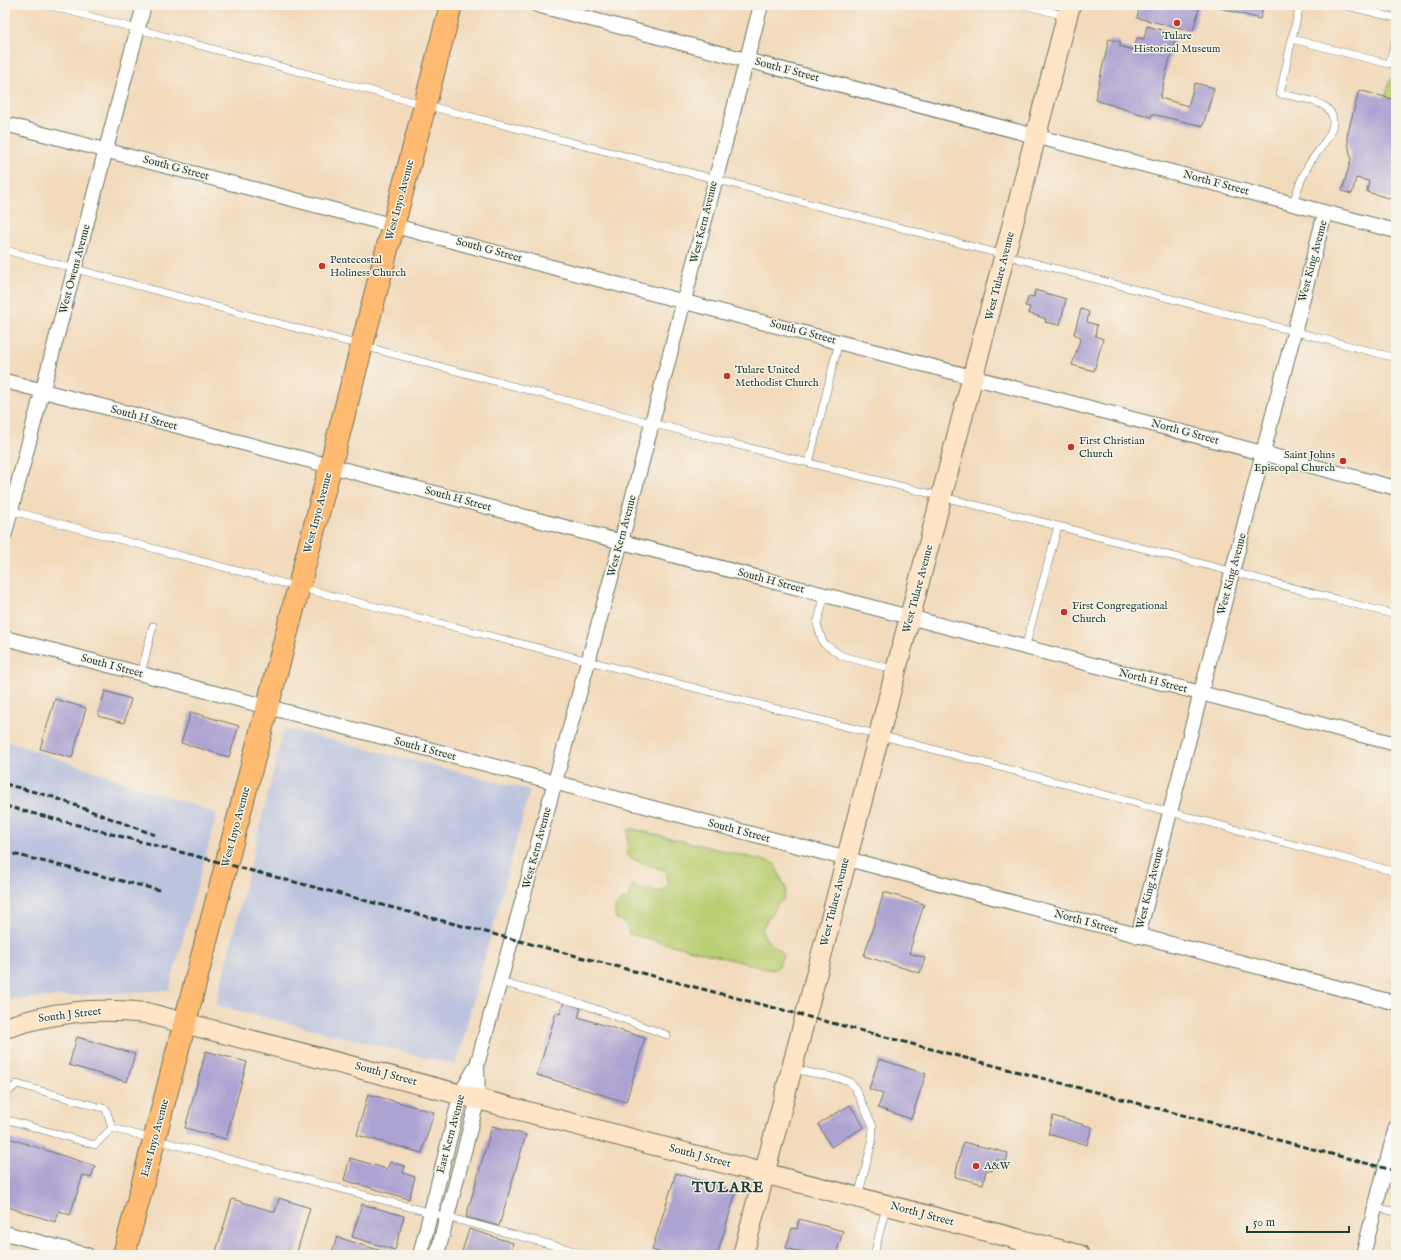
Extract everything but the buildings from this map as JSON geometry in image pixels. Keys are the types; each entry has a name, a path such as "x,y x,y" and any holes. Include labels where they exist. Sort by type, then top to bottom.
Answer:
{"main road":[{"name":"West Inyo Avenue","path":"186,1022 298,587 451,5"},
{"name":"West Tulare Avenue","path":"743,1255 845,859 974,376 1068,11"},
{"name":"South J Street","path":"5,1028 48,1015 109,1010 146,1013 186,1022 765,1173"},
{"name":"East Inyo Avenue","path":"124,1255 186,1022"},
{"name":"North J Street","path":"765,1173 858,1197 1048,1251 1079,1255"}],"street":[{"name":"West Owens Avenue","path":"5,533 8,510 43,391 144,5"},
{"name":"South F Street","path":"537,5 1036,135"},
{"name":"West Kern Avenue","path":"477,1065 621,542 761,5"},
{"name":"South G Street","path":"5,124 974,376"},
{"name":"North F Street","path":"1036,135 1396,231"},
{"name":"West King Avenue","path":"1138,936 1325,213"},
{"name":"North G Street","path":"974,376 1396,488"},
{"name":"South H Street","path":"5,381 910,618"},
{"name":"North H Street","path":"910,618 1396,744"},
{"name":"South I Street","path":"5,638 845,859"},
{"name":"North I Street","path":"845,859 1396,1003"},
{"name":"East Kern Avenue","path":"437,1255 447,1216 477,1065"},
{"name":"East Kern Avenue","path":"420,1255 431,1212 470,1096"},
{"path":"1363,1255 1396,1127"},
{"path":"5,1233 87,1255"}],"lane":[{"path":"47,5 425,106 715,179 1396,358"},
{"path":"1024,5 1068,11"},
{"path":"1293,204 1309,165 1331,133 1333,120 1331,113 1321,104 1280,94 1300,5"},
{"path":"1343,5 1396,18"},
{"path":"1292,39 1390,64 1396,39"},
{"path":"5,250 651,423 1232,571 1396,616"},
{"path":"809,463 839,341"},
{"path":"8,510 298,587 879,735 1396,872"},
{"path":"1025,648 1058,526"},
{"path":"825,595 817,624 824,643 842,656 896,670"},
{"path":"142,674 153,626"},
{"path":"500,982 582,1004 667,1035"},
{"path":"791,1068 849,1081 855,1088 873,1126 872,1142 858,1197"},
{"path":"5,1099 7,1093 17,1084 106,1109 112,1128"},
{"path":"5,1119 94,1145 112,1128"},
{"path":"112,1128 590,1255"},
{"path":"874,1255 887,1205"},
{"path":"1376,1207 1396,1212"}],"shaded area":[{"path":"284,728 530,790 456,1065 216,1005"},
{"path":"5,740 217,814 169,990 5,1000"}],"green space":[{"path":"1396,74 1396,100 1385,97 1390,80"},
{"path":"633,829 774,863 786,889 784,899 774,909 762,929 767,940 783,955 779,966 773,970 768,969 629,934 625,923 616,919 615,907 622,900 629,898 632,885 660,892 669,884 666,871 632,859 627,855 628,830"}],"railway":[{"path":"5,784 53,797 155,835"},
{"path":"5,806 1396,1171"},
{"path":"5,852 159,890"}],"place":[{"name":"Tulare Historical Museum","path":"1177,23"},
{"name":"Pentecostal Holiness Church","path":"322,266"},
{"name":"Tulare United Methodist Church","path":"727,376"},
{"name":"First Christian Church","path":"1071,447"},
{"name":"Saint Johns Episcopal Church","path":"1343,461"},
{"name":"First Congregational Church","path":"1064,612"},
{"name":"A&W","path":"976,1166"}],"district":[{"name":"TULARE","path":"728,1187"}]}
